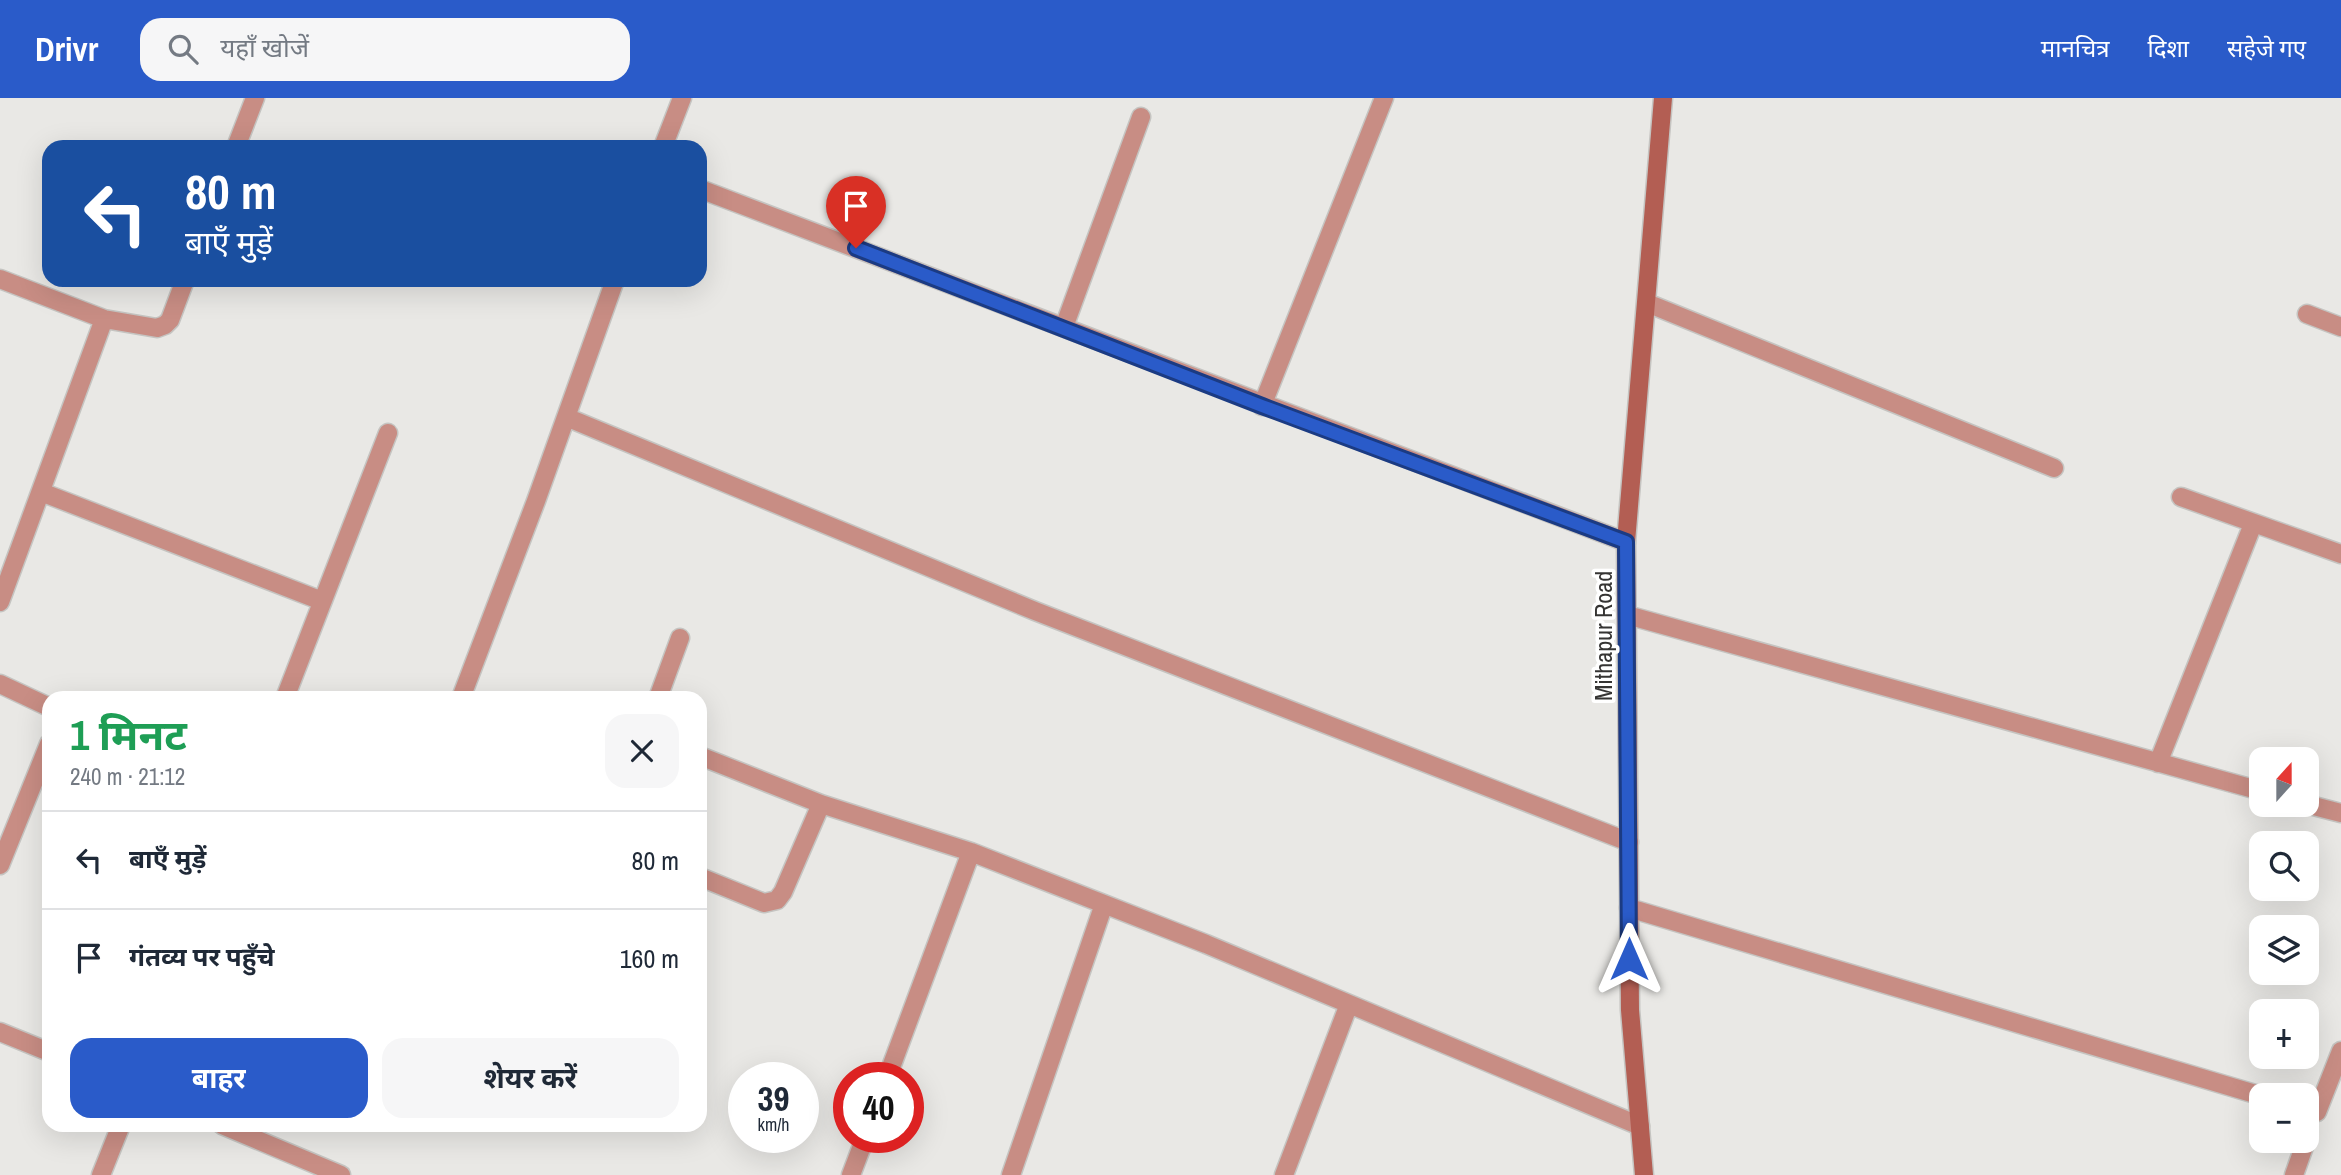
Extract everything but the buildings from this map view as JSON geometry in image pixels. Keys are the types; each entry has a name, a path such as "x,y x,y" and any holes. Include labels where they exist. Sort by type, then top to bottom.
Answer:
{"street":[{"path":"239,140 255,98"},
{"path":"666,140 682,98"},
{"path":"1262,406 1384,98"},
{"name":"Mithapur Road","path":"1644,1175 1630,1010 1626,542 1664,98"},
{"path":"1064,327 1141,117"},
{"path":"707,192 1064,327 1262,406 1626,542"},
{"path":"0,279 104,319 162,327 170,320 183,287"},
{"path":"464,691 612,287"},
{"path":"1647,303 2054,468"},
{"path":"2307,314 2341,327"},
{"path":"0,602 104,319"},
{"path":"566,416 1035,611 1629,842"},
{"path":"288,691 388,433"},
{"path":"41,492 322,601"},
{"path":"2181,497 2341,554"},
{"path":"2158,763 2253,524"},
{"path":"1627,615 2249,788"},
{"path":"661,691 680,638"},
{"path":"0,684 42,704"},
{"path":"707,760 821,804 971,852 1206,944 1640,1126"},
{"path":"0,864 42,761"},
{"path":"707,880 764,903 777,900 783,892 821,804"},
{"path":"2319,807 2341,813"},
{"path":"893,1062 971,852"},
{"path":"1011,1175 1104,904"},
{"path":"1629,908 2249,1092"},
{"path":"1284,1175 1349,1004"},
{"path":"0,1032 42,1049"},
{"path":"2319,1096 2341,1051"},
{"path":"101,1175 118,1132"},
{"path":"239,1132 341,1175"},
{"path":"851,1175 859,1153"},
{"path":"2294,1175 2302,1153"}],"route":[{"path":"856,248 1262,406 1626,542 1629,959"}]}
